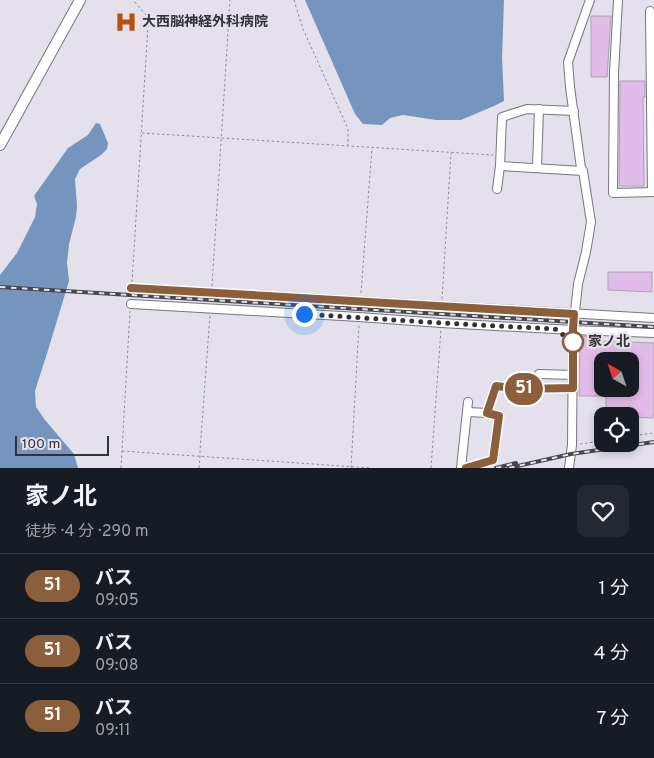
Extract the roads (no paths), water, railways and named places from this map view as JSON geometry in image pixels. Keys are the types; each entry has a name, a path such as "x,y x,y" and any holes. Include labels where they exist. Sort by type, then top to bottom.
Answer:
{"main road":[{"path":"0,145 80,0"}],"street":[{"path":"569,468 572,445 574,314 578,284 591,222 581,168 568,62 590,0"},
{"path":"618,0 614,73 613,193 653,192 650,11"},
{"path":"497,189 502,116 527,109 574,112"},
{"path":"537,168 539,110"},
{"path":"500,166 583,171"},
{"path":"131,288 654,318"},
{"path":"131,304 441,323 654,333"},
{"path":"539,374 573,375"},
{"path":"487,413 496,386 520,389 573,388"},
{"path":"461,468 468,402"},
{"path":"466,468 493,460 499,416 468,412"}],"water":[{"path":"305,0 504,0 502,58 504,101 461,120 436,120 403,115 390,118 382,125 363,124 355,114"},
{"path":"96,123 100,124 108,143 107,149 80,169 75,179 77,206 69,244 67,263 69,281 35,391 36,407 74,454 78,468 0,468 0,275 17,253 35,217 37,204 34,196 68,148 88,135"}],"railway":[{"path":"0,287 654,327"},
{"path":"509,468 571,454 654,442"},
{"path":"496,468 516,463"}],"place":[{"name":"大西脳神経外科病院","path":"126,22"},
{"name":"家ノ北","path":"573,342"}]}
